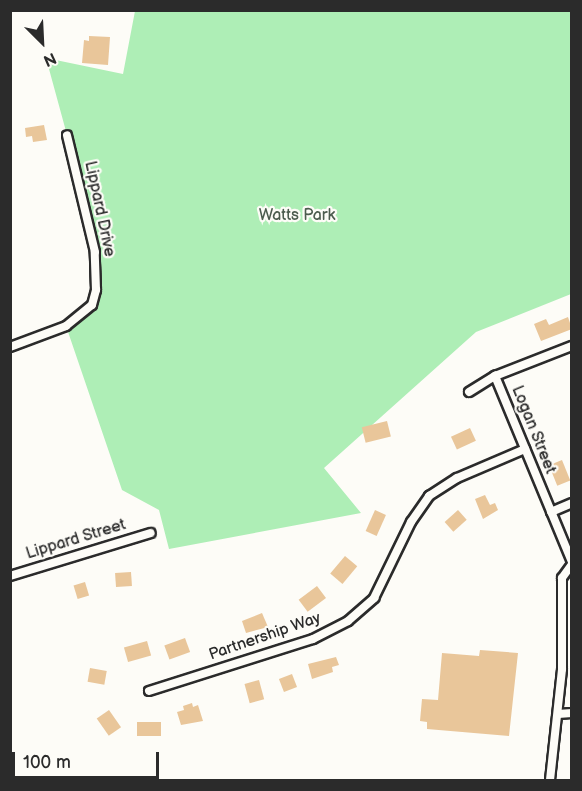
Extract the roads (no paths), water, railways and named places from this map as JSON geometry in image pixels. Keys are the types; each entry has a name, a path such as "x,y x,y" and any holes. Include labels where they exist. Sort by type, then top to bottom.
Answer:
{"street":[{"name":"Lippard Drive","path":"10,347 66,326 92,305 96,290 95,252 67,135"},
{"path":"469,392 495,376 572,346"},
{"name":"Logan Street","path":"495,376 572,563"},
{"name":"Partnership Way","path":"149,692 313,639 348,621 374,598 411,522 429,496 457,478 525,449"},
{"path":"551,512 572,503"},
{"name":"Lippard Street","path":"10,576 151,533"},
{"path":"550,780 562,669 561,585 572,563"},
{"path":"558,714 572,713"}],"park label":[{"name":"Watts Park","path":"297,216"}]}
